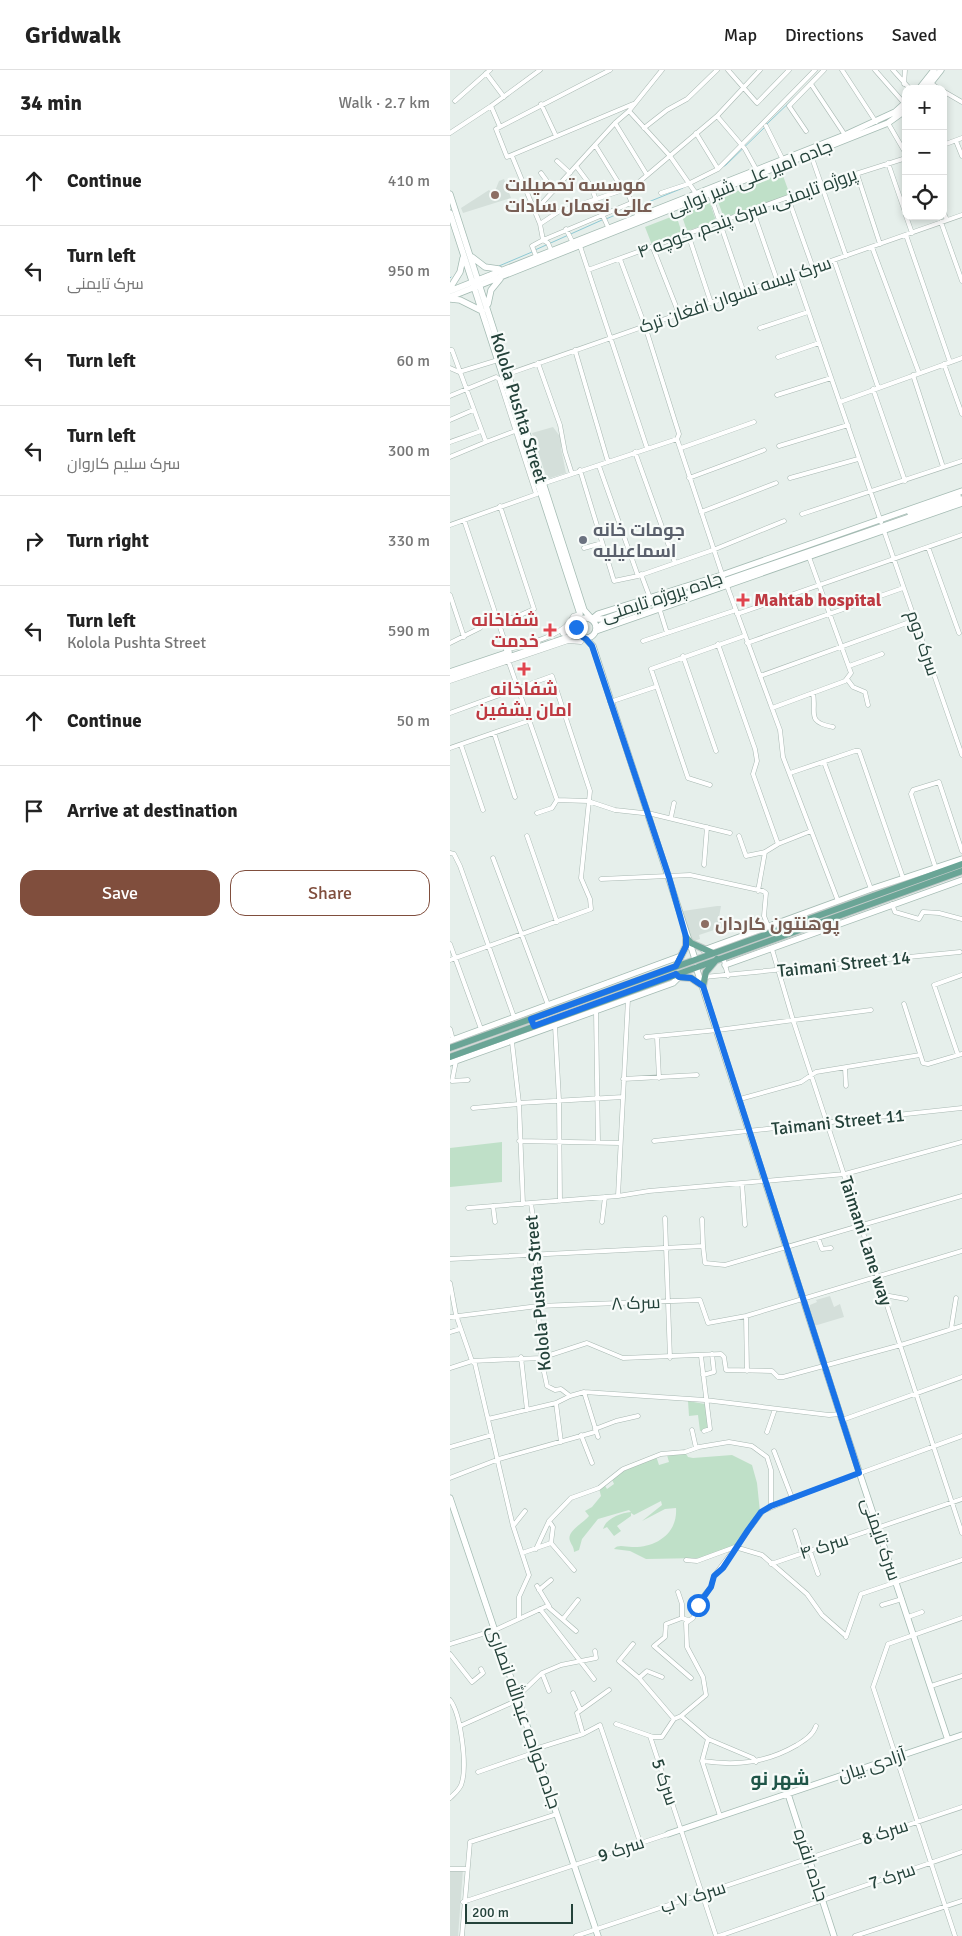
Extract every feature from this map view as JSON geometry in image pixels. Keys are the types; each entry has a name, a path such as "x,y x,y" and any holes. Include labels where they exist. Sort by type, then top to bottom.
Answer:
{"main road":[{"path":"922,85 934,70"},
{"path":"931,83 942,70"},
{"path":"695,959 686,937 669,877 592,646 577,627 580,614 538,493 485,310 491,290 503,273 536,256 695,192 877,124 902,106"},
{"name":"جاده امیر علی شیر نوایی","path":"476,283 580,246 810,154 877,124 888,123 902,113"},
{"path":"450,194 467,255 450,289"},
{"path":"450,213 467,255 486,268 503,273"},
{"name":"Kolola Pushta Street","path":"467,255 508,374 584,610 592,619"},
{"path":"450,289 476,283"},
{"path":"450,298 476,283"},
{"path":"450,298 485,310"},
{"name":"جاده پروژه تایمنی","path":"596,632 606,622 655,603 724,580 809,557 962,493"},
{"name":"جاده پروژه تایمنی","path":"592,619 604,619 655,603 962,499"},
{"name":"جاده پروژه تایمنی","path":"882,525 962,503"},
{"path":"450,677 577,627 584,618 592,619 596,624 592,646"},
{"path":"584,638 596,632"},
{"path":"450,671 508,655"},
{"path":"452,1040 548,1005 676,966 768,926 935,866 962,859"},
{"path":"738,940 962,864"},
{"path":"450,1048 653,986 720,958 962,871"},
{"path":"725,965 962,880"},
{"path":"686,937 690,943 704,950 716,949"},
{"path":"676,966 686,946 686,937"},
{"path":"452,1061 532,1022 681,956"},
{"path":"678,976 691,978 703,986 704,977 720,958"},
{"name":"سرک تایمنی","path":"696,967 718,1030 859,1473 948,1740"},
{"path":"452,1061 512,1042 596,1011 628,999 653,986"},
{"name":"جاده خواجه عبدالله انصاری","path":"450,1498 598,1936"},
{"name":"آزادی بیان","path":"668,1834 962,1735"},
{"name":"جاده انقره","path":"788,1794 834,1936"}],"street":[{"path":"450,133 540,70"},
{"path":"610,70 541,104 496,129 507,157 634,104"},
{"path":"534,212 629,110 662,70"},
{"path":"644,128 667,110 688,99 718,70"},
{"path":"728,70 738,78 743,89 757,103 789,70"},
{"path":"540,224 558,212 624,190 639,182 717,116 760,70"},
{"path":"661,193 689,185 718,170 743,147 816,70"},
{"path":"806,131 789,106 824,70"},
{"path":"842,70 877,124"},
{"path":"875,70 902,100"},
{"path":"893,70 904,84"},
{"path":"904,84 905,70"},
{"path":"455,101 488,72 504,97"},
{"path":"811,84 845,135"},
{"path":"947,93 962,102"},
{"path":"541,104 556,136"},
{"path":"491,106 500,127"},
{"path":"629,110 670,156 695,192"},
{"path":"717,116 743,147 756,169"},
{"path":"615,123 647,175"},
{"path":"888,123 902,147"},
{"path":"766,126 783,160"},
{"path":"696,133 718,170"},
{"path":"947,144 962,138"},
{"path":"956,141 962,156"},
{"path":"595,145 624,190 637,215"},
{"path":"810,154 846,256"},
{"path":"512,156 540,224 543,240 548,243 551,250"},
{"name":"پروژه تایمنی، سرک پنجم، کوچه ۴","path":"588,270 821,186 902,159"},
{"path":"557,160 570,173"},
{"path":"888,163 902,203"},
{"path":"576,166 591,186 596,200"},
{"path":"541,173 554,191"},
{"path":"857,174 880,244"},
{"path":"710,194 744,293"},
{"path":"788,198 813,268"},
{"path":"536,256 533,248 543,240 604,218 631,202"},
{"path":"753,211 776,280"},
{"name":"سرک لیسه نسوان افغان‌ ترک","path":"508,374 744,293 795,273 962,215"},
{"path":"604,218 608,227"},
{"path":"908,220 912,232"},
{"path":"941,222 962,281"},
{"path":"567,231 572,241"},
{"path":"688,234 711,303"},
{"path":"906,235 950,362"},
{"path":"580,246 647,448"},
{"path":"872,247 918,373"},
{"path":"652,248 679,314"},
{"path":"620,259 645,326 713,550 780,730 783,757 838,901"},
{"path":"834,260 878,387"},
{"name":"سرک دوم","path":"795,273 962,755"},
{"path":"760,328 808,312"},
{"path":"778,357 819,343"},
{"path":"450,350 452,350 486,442"},
{"path":"575,350 608,462"},
{"path":"840,402 962,358"},
{"path":"450,368 459,372 498,360"},
{"path":"538,363 560,426 564,452 572,474"},
{"path":"944,364 962,414"},
{"path":"913,375 944,467"},
{"path":"450,396 496,377 499,378 515,431 538,493 450,526"},
{"path":"776,394 831,378"},
{"path":"873,389 905,481"},
{"path":"450,420 473,410"},
{"path":"681,448 754,422"},
{"path":"779,446 848,425"},
{"path":"450,442 481,431"},
{"path":"450,457 515,431"},
{"path":"542,484 678,439"},
{"path":"690,478 764,450"},
{"path":"635,452 675,563"},
{"path":"790,478 858,459"},
{"path":"802,514 962,461"},
{"path":"599,466 639,575 655,603 667,633"},
{"path":"580,470 614,581 639,575 713,550 784,521"},
{"path":"701,512 776,484"},
{"path":"498,620 516,617 534,609 500,506"},
{"path":"464,520 498,620 517,689 557,800"},
{"path":"643,642 819,586 962,535"},
{"path":"584,548 602,542"},
{"path":"928,547 958,633"},
{"path":"772,708 848,679 851,673 809,557"},
{"path":"747,643 903,588"},
{"path":"450,594 464,637"},
{"path":"450,682 561,632 570,625 573,616 580,614"},
{"path":"760,676 915,620"},
{"path":"450,643 480,628"},
{"path":"710,785 688,778 651,670 684,656 744,636"},
{"path":"508,655 568,641 581,642 584,638"},
{"path":"718,644 755,749 757,761 753,774 778,844"},
{"path":"849,666 882,654"},
{"path":"684,656 716,751"},
{"path":"450,713 552,676 590,791 581,878 590,899 591,909 450,960"},
{"path":"848,679 855,688 865,692 868,705"},
{"path":"643,686 644,691"},
{"path":"610,702 656,687"},
{"path":"813,693 812,712 814,718 824,726 833,727"},
{"path":"450,748 528,721"},
{"path":"494,733 515,797"},
{"path":"461,745 483,810"},
{"path":"790,773 855,751 860,752 904,878"},
{"path":"824,762 871,889"},
{"path":"935,866 911,794 913,790 939,782 962,851"},
{"path":"557,800 588,801 615,810 647,813 730,832"},
{"path":"537,813 552,808 557,800"},
{"path":"671,818 674,803"},
{"path":"704,865 707,827"},
{"path":"739,836 746,856 765,852 778,844 811,831"},
{"path":"527,836 557,922"},
{"path":"758,891 765,852"},
{"path":"450,853 454,854 460,866 514,1017"},
{"path":"493,858 548,1005"},
{"path":"601,879 690,875 766,893 764,916 768,926"},
{"path":"892,904 895,912 920,919 923,912 962,919"},
{"path":"450,944 481,1030"},
{"name":"Taimani Lane way","path":"772,949 793,1020 901,1346 914,1394 962,1533"},
{"name":"Taimani Street 14","path":"704,977 960,952"},
{"path":"720,958 725,965 728,976"},
{"path":"904,1004 925,1065 960,1054 934,985 962,975"},
{"path":"618,1196 628,999"},
{"path":"646,1037 718,1030 871,1010"},
{"path":"596,1011 598,1143"},
{"path":"555,1026 560,1100 560,1201"},
{"path":"450,1029 452,1040"},
{"path":"657,1036 659,1078"},
{"path":"512,1042 519,1104 523,1204"},
{"path":"740,1099 801,1082 813,1076 816,1072 920,1055"},
{"path":"452,1061 452,1081 468,1080"},
{"path":"844,1068 846,1086"},
{"path":"623,1079 697,1075"},
{"path":"474,1108 560,1100 623,1097"},
{"name":"Taimani Street 11","path":"654,1141 962,1108"},
{"path":"520,1141 620,1143"},
{"path":"468,1208 618,1196 845,1174 962,1142"},
{"path":"742,1183 746,1225"},
{"path":"702,1219 702,1246 705,1263 725,1265 962,1196"},
{"path":"602,1222 605,1197"},
{"name":"Kolola Pushta Street","path":"531,1203 537,1247 535,1256 541,1358 547,1386 555,1390 561,1388 570,1396"},
{"path":"493,1206 495,1222"},
{"path":"665,1218 670,1358"},
{"path":"818,1238 822,1250 831,1248"},
{"path":"450,1259 702,1246"},
{"name":"سرک ۸","path":"450,1317 538,1306 701,1301 708,1323 746,1316 962,1251"},
{"path":"450,1283 460,1329 472,1361 475,1364 514,1526 528,1575 519,1597 519,1619"},
{"path":"884,1295 906,1299"},
{"path":"951,1329 956,1298"},
{"path":"746,1316 747,1370"},
{"path":"450,1368 472,1361 521,1357 541,1358 587,1343 623,1358 670,1358 723,1354 726,1370 772,1371 778,1377 783,1378 901,1346 962,1326"},
{"path":"450,1332 460,1329"},
{"path":"703,1375 714,1372 712,1354"},
{"path":"701,1356 710,1430 704,1431"},
{"path":"521,1357 527,1410"},
{"path":"488,1419 556,1404 570,1396 584,1392 705,1400 841,1417 914,1394 962,1376"},
{"path":"584,1392 598,1437"},
{"path":"556,1404 561,1442"},
{"path":"767,1432 775,1409"},
{"path":"450,1478 499,1459 561,1442 595,1431 616,1421 638,1416"},
{"path":"692,1430 696,1448"},
{"path":"450,1447 492,1434"},
{"path":"581,1435 592,1463"},
{"path":"691,1678 654,1646 664,1637 664,1626 682,1618 688,1620 693,1618 699,1601 710,1588 714,1576 723,1568 735,1547 761,1512 792,1498 962,1436"},
{"path":"536,1549 549,1521 571,1498 599,1488 623,1469 661,1454 685,1452 729,1442 746,1444 757,1449 766,1457 771,1470 771,1506"},
{"path":"774,1451 792,1498"},
{"name":"سرک ۴","path":"771,1564 962,1499"},
{"path":"514,1526 525,1511"},
{"path":"549,1521 553,1527 551,1543 574,1570"},
{"path":"795,1531 802,1553"},
{"path":"522,1553 551,1543"},
{"path":"686,1560 698,1560 735,1547 762,1555 807,1594 822,1616 846,1637 861,1594 962,1560"},
{"path":"810,1551 818,1574"},
{"path":"551,1580 538,1588 549,1606 576,1631"},
{"path":"678,1592 682,1604 682,1618"},
{"path":"882,1605 902,1599"},
{"path":"563,1619 578,1600"},
{"path":"450,1644 495,1630 549,1606"},
{"path":"540,1609 594,1679"},
{"path":"908,1617 922,1612"},
{"path":"955,1936 873,1683 885,1647 891,1642 962,1618"},
{"path":"616,1724 650,1736 664,1736 674,1719 681,1716 706,1695 703,1677 687,1647 688,1620"},
{"path":"633,1644 619,1660 640,1678 674,1719"},
{"path":"460,1726 518,1698 542,1673 581,1660 596,1658 595,1651"},
{"path":"450,1654 472,1682 483,1673 481,1669"},
{"path":"640,1678 647,1672 662,1677"},
{"path":"542,1673 549,1691"},
{"path":"930,1686 962,1676"},
{"path":"580,1709 609,1690"},
{"path":"573,1692 580,1709 578,1712 583,1734"},
{"path":"450,1700 458,1712 462,1782 450,1798"},
{"path":"681,1716 708,1739 753,1758 756,1762"},
{"path":"478,1772 583,1734 600,1725 640,1842"},
{"path":"702,1762 748,1764 771,1759 799,1744 814,1732 816,1726"},
{"name":"سرک 5","path":"650,1736 702,1894 718,1936"},
{"path":"708,1739 702,1762 720,1816"},
{"name":"سرک 8","path":"809,1858 962,1807"},
{"path":"462,1936 466,1869 470,1842 557,1814"},
{"name":"سرک 9","path":"464,1902 668,1834"},
{"name":"سرک 7","path":"823,1900 962,1852"},
{"name":"سرک ۷ ب","path":"576,1936 809,1858"},
{"path":"450,1869 466,1869"},
{"path":"718,1936 823,1900"},
{"path":"855,1936 961,1901"}],"shaded area":[{"name":"موسسه تحصیلات عالی نعمان سادات","path":"504,179 511,198 463,213 461,208 489,190 491,192 495,191 499,181"},
{"path":"553,427 562,439 561,448 566,473 547,479 532,433"},
{"name":"پوهنتون کاردان","path":"721,906 719,917 723,927 699,935 700,939 694,941 690,937 683,911"},
{"path":"830,1296 834,1307 840,1304 844,1317 814,1326 809,1309 810,1305 817,1302 816,1300"},
{"path":"463,1869 458,1936 450,1936 450,1870"}],"green space":[{"path":"782,173 790,195 724,218 717,199"},
{"path":"710,203 716,221 687,231 681,213"},
{"path":"676,215 682,233 652,245 645,227"},
{"path":"502,1142 502,1182 450,1187 450,1148"},
{"path":"688,1401 705,1404 709,1429 700,1431 698,1415 689,1416"},
{"path":"685,1452 688,1457 693,1458 732,1455 752,1465 757,1483 760,1512 734,1546 700,1558 646,1559 630,1551 614,1549 620,1546 641,1547 649,1545 657,1542 669,1532 676,1517 676,1508 665,1509 642,1521 662,1505 661,1501 634,1515 631,1513 631,1516 617,1526 621,1531 614,1536 607,1527 603,1529 607,1522 614,1517 631,1512 629,1510 598,1519 582,1539 579,1550 574,1552 569,1537 576,1527 589,1516 585,1511 592,1507 601,1496 599,1488 604,1484 607,1489 614,1484 611,1477 656,1456 659,1465 669,1462 667,1455"}],"waterway":[{"path":"767,124 798,94"},
{"path":"703,179 726,165 765,127"},
{"path":"636,207 683,188"},
{"path":"606,219 632,208"},
{"path":"535,250 602,220"},
{"path":"499,266 532,252"}],"place":[{"name":"موسسه تحصیلات عالی نعمان سادات","path":"495,195"},
{"name":"جومات خانه اسماعيليه","path":"583,540"},
{"name":"Mahtab hospital","path":"743,600"},
{"name":"شفاخانه خدمت","path":"550,630"},
{"name":"شفاخانه امان یشفین","path":"524,669"},
{"name":"پوهنتون کاردان","path":"705,924"}],"district":[{"name":"شهر نو","path":"780,1778"}],"route":[{"path":"576,627 577,634 586,639 592,646 669,877 686,937 686,946 676,966 531,1019 534,1026 676,974 679,977 691,978 703,986 859,1473 771,1506 761,1512 724,1563 723,1568 714,1576 711,1587 698,1605"}]}
